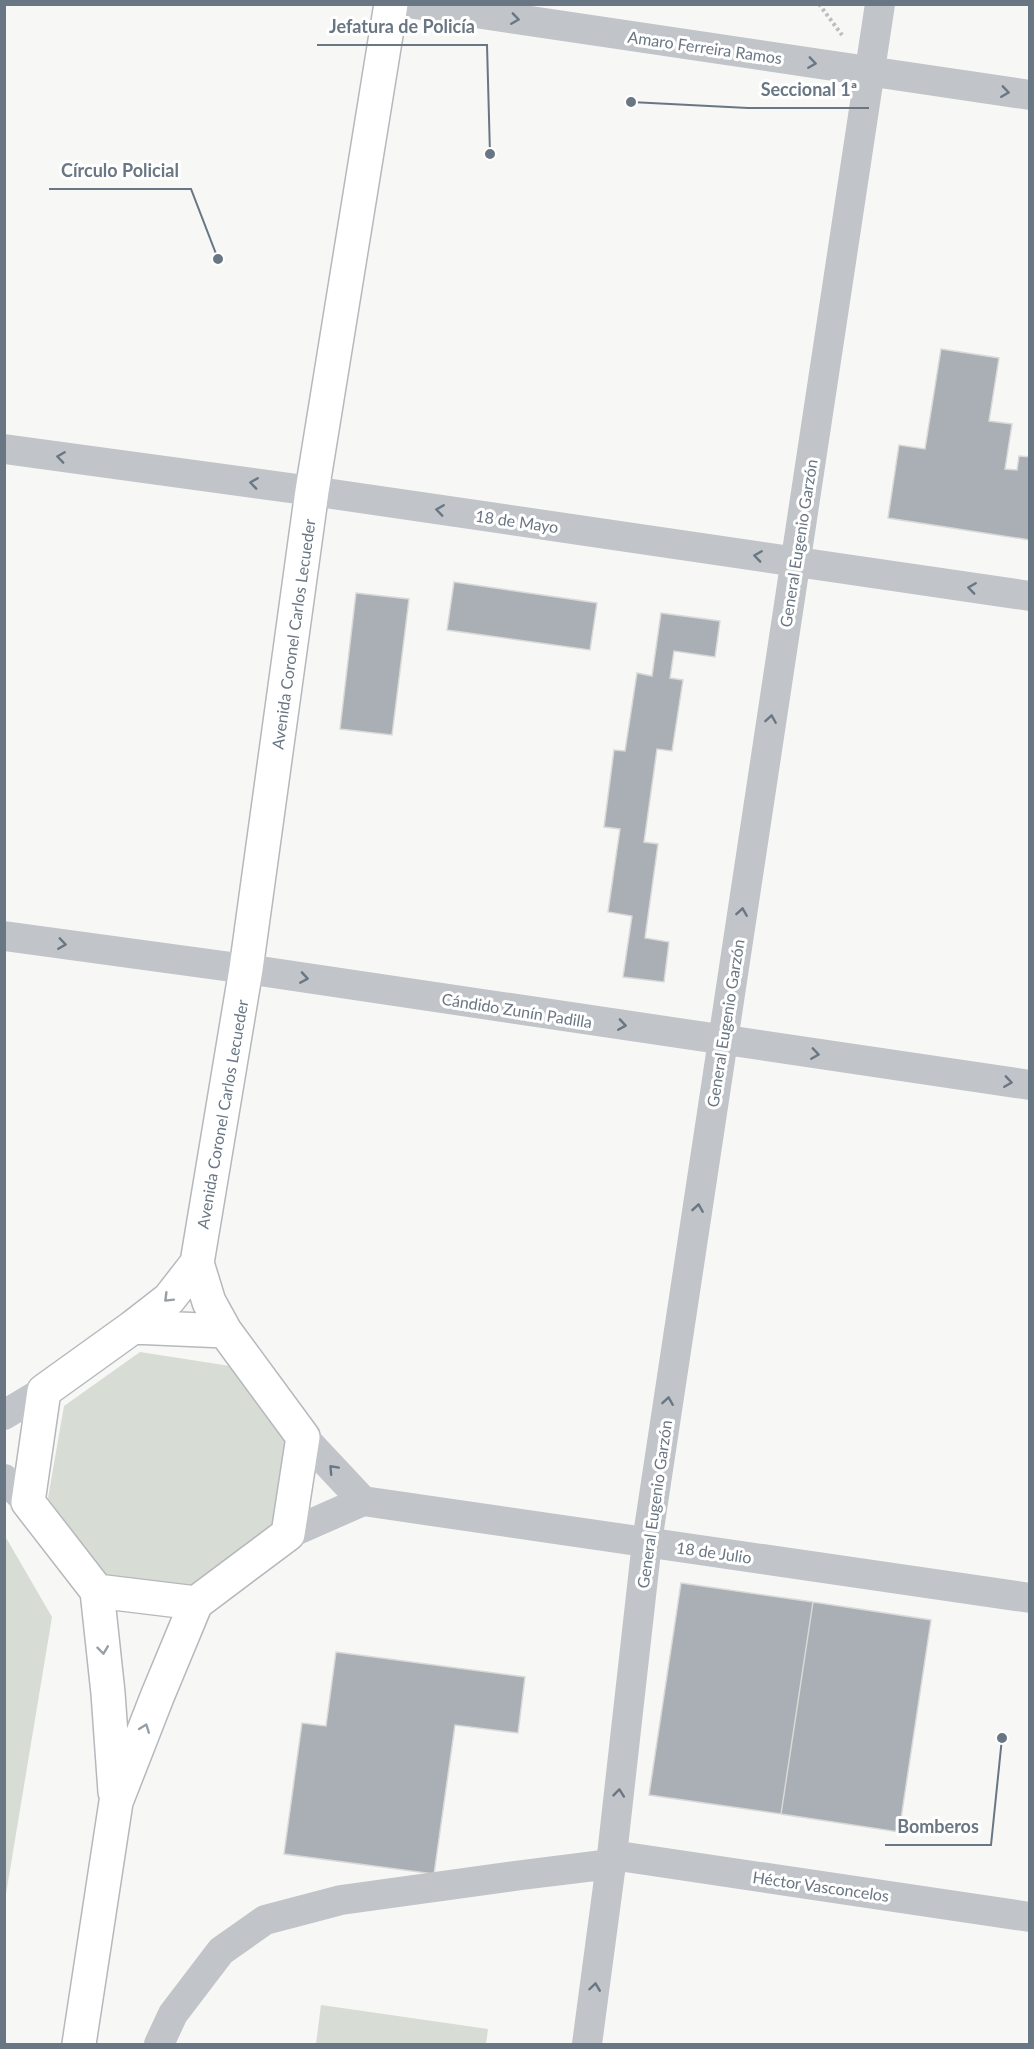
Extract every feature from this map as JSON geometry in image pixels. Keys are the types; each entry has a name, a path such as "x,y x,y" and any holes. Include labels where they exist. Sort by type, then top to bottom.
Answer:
{"main road":[{"name":"Avenida Coronel Carlos Lecueder","path":"303,1437 225,1331 209,1302 197,1263 246,969 312,491 392,4"},
{"name":"Avenida Coronel Carlos Lecueder","path":"45,1391 169,1299 197,1263"},
{"path":"133,1327 225,1331"},
{"path":"45,1391 28,1502 97,1592 108,1693 116,1802"},
{"path":"79,2044 116,1802 196,1603 288,1534 303,1437"},
{"path":"97,1592 196,1603"}],"street":[{"name":"Amaro Ferreira Ramos","path":"416,4 1029,95"},
{"name":"General Eugenio Garzón","path":"587,2044 612,1859 647,1542 879,4"},
{"name":"18 de Mayo","path":"4,449 312,491 1029,596"},
{"name":"Cándido Zunín Padilla","path":"4,936 246,969 1029,1085"},
{"path":"4,1415 45,1391"},
{"path":"288,1534 363,1501 303,1437"},
{"path":"4,1479 28,1502"},
{"name":"18 de Julio","path":"363,1501 1029,1598"},
{"name":"Héctor Vasconcelos","path":"159,2044 173,2014 220,1951 265,1920 341,1900 522,1875 612,1859 1029,1917"}],"shaded area":[{"path":"140,1352 230,1366 285,1440 271,1532 195,1589 103,1575 48,1498 64,1406"},
{"path":"5,1536 52,1617 5,1900"},
{"path":"321,2005 488,2029 486,2044 316,2044"}],"building":[{"path":"941,349 999,358 989,421 1012,424 1005,469 1017,470 1019,456 1030,457 1030,540 888,518 899,445 925,449"},
{"path":"454,582 597,603 590,650 447,630"},
{"path":"356,593 409,599 392,735 340,729"},
{"path":"661,613 720,621 715,657 674,651 670,678 683,680 672,751 657,749 644,842 658,844 645,938 669,942 664,982 623,977 632,916 608,912 620,829 604,827 614,750 625,751 637,673 652,676"},
{"path":"681,1583 813,1602 781,1814 649,1795"},
{"path":"813,1602 931,1620 899,1832 781,1814"},
{"path":"336,1652 525,1677 518,1733 455,1725 434,1874 284,1854 302,1723 326,1726"}],"place":[{"name":"Seccional 1ª","path":"631,102"},
{"name":"Jefatura de Policía","path":"490,154"},
{"name":"Círculo Policial","path":"218,259"},
{"name":"Bomberos","path":"1002,1738"}]}
